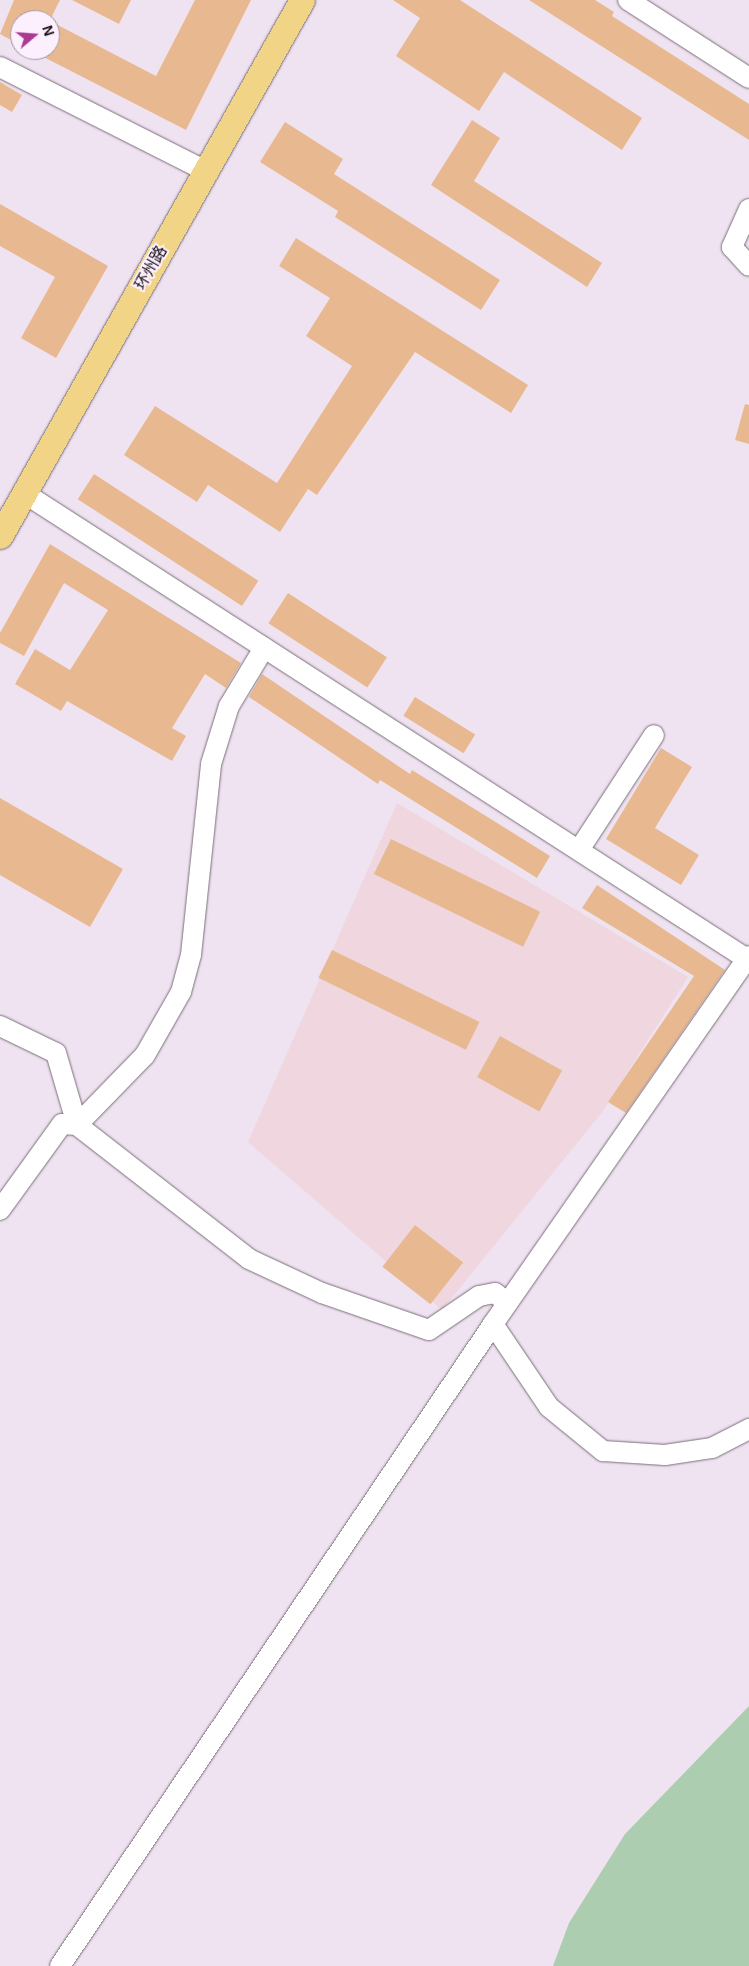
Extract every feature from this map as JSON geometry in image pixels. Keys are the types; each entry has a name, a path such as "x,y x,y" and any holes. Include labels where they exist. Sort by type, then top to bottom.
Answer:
{"main road":[{"name":"环州路","path":"0,536 302,0"}],"street":[{"path":"628,0 749,78"},
{"path":"0,67 206,171"},
{"path":"749,209 732,247 749,266"},
{"path":"24,493 748,958 493,1324 60,1966"},
{"path":"77,1125 145,1055 181,992 191,956 212,764 229,706 264,648"},
{"path":"579,850 654,735"},
{"path":"0,1026 56,1053 77,1125"},
{"path":"0,1210 62,1124 77,1125 249,1259 322,1293 429,1330 479,1296 495,1293 508,1303"},
{"path":"493,1324 549,1407 603,1451 665,1455 712,1448 749,1429"}],"shaded area":[{"path":"397,803 688,977 603,1111 442,1310 248,1142"}],"green space":[{"path":"749,1706 749,1966 553,1966 569,1923 625,1834"}],"building":[{"path":"14,0 60,0 55,10 10,10 10,40 0,34"},
{"path":"72,0 131,0 119,24"},
{"path":"195,0 251,0 186,130 50,60 60,60 60,26 156,76"},
{"path":"393,0 460,0 642,118 622,150 504,72 479,111 396,56 420,18"},
{"path":"529,0 595,0 614,12 612,16 749,104 749,140"},
{"path":"0,82 22,95 12,112 0,105"},
{"path":"472,120 500,138 474,181 602,263 587,287 431,185"},
{"path":"285,122 343,159 334,174 500,280 481,310 335,217 338,211 260,162"},
{"path":"0,204 108,266 56,358 21,338 55,277 0,246"},
{"path":"296,238 528,385 511,413 415,352 317,495 308,489 280,532 208,485 197,502 124,455 155,406 277,483 352,366 306,336 330,298 279,266"},
{"path":"745,404 749,405 749,444 735,440"},
{"path":"94,474 258,581 242,606 78,499"},
{"path":"50,544 241,663 226,688 205,674 172,728 186,736 172,761 67,701 61,711 15,684 35,649 70,670 108,610 64,583 24,656 0,643 0,633"},
{"path":"288,593 387,657 367,687 268,623"},
{"path":"262,674 410,774 412,770 550,856 537,878 380,780 378,784 249,697"},
{"path":"415,697 475,735 464,753 403,716"},
{"path":"661,748 692,767 655,828 699,855 681,885 606,839"},
{"path":"0,798 123,869 90,927 0,875"},
{"path":"391,839 540,912 523,947 374,874"},
{"path":"597,885 725,970 626,1113 608,1102 694,976 582,908"},
{"path":"332,950 479,1022 466,1050 318,978"},
{"path":"500,1036 562,1070 539,1112 477,1077"},
{"path":"415,1225 463,1263 430,1304 382,1267"}]}
